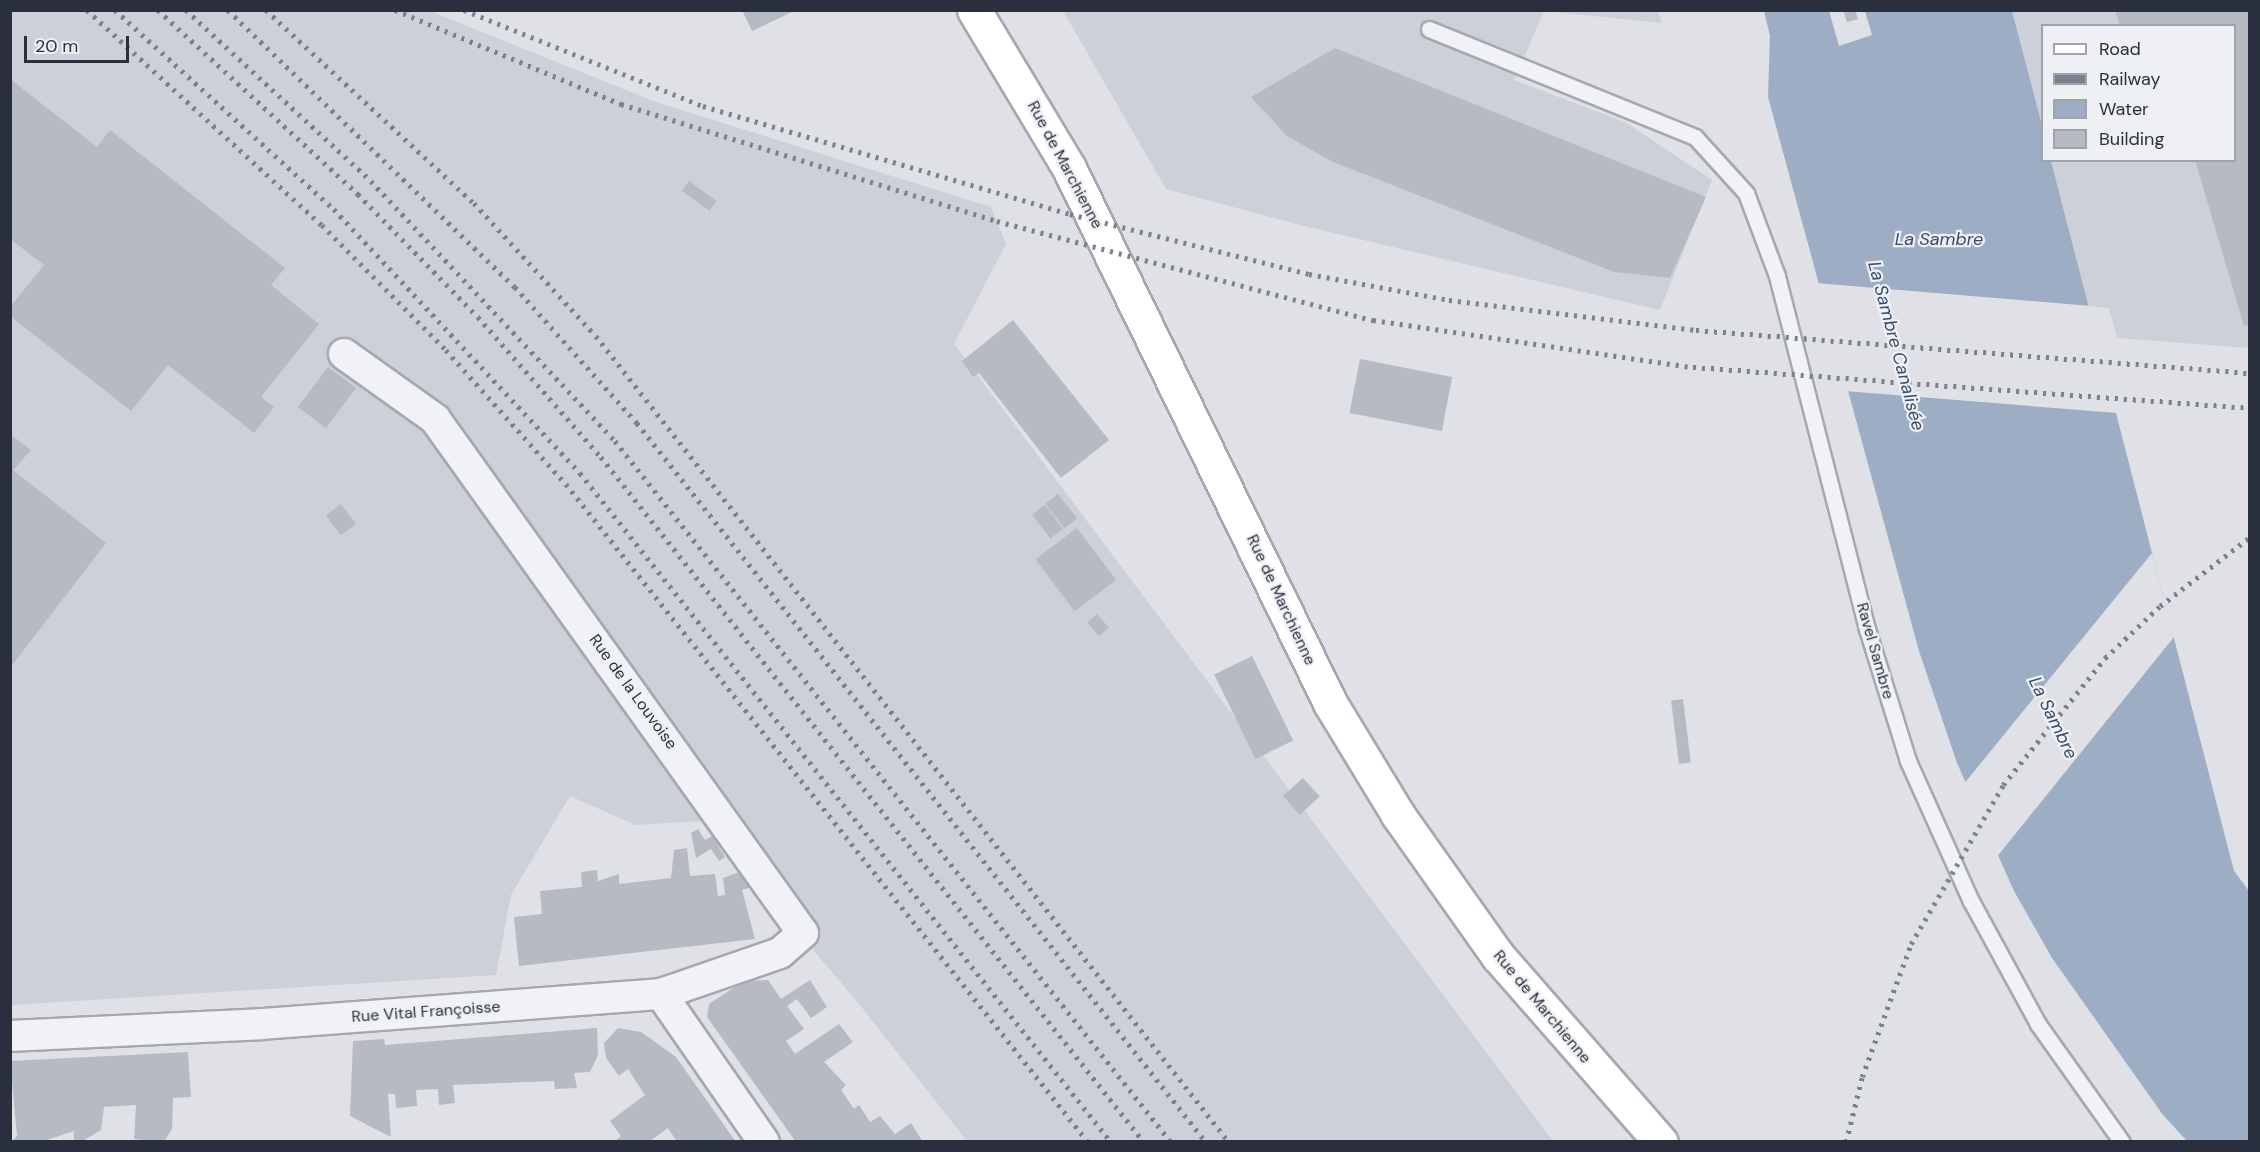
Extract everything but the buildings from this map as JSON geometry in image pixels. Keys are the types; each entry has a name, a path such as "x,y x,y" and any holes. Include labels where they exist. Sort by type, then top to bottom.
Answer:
{"main road":[{"name":"Rue de Marchienne","path":"974,10 1069,168 1330,703 1373,774 1498,956 1661,1142"}],"street":[{"name":"Rue de la Louvoise","path":"344,354 435,418 803,933 780,953 662,994"},
{"name":"Rue Vital Françoisse","path":"10,1036 262,1024 662,994"},
{"path":"662,994 764,1142"}],"lane":[{"name":"Ravel Sambre","path":"1429,29 1695,137 1746,192 1777,276 1867,629 1932,817 2038,1024 2122,1142"}],"shaded area":[{"path":"11,11 430,11 653,101 991,207 1006,244 954,344 1553,1141 967,1141 855,999 703,821 635,825 570,796 511,895 496,975 11,1005"},
{"path":"1063,11 1544,11 1514,80 1625,122 1712,180 1660,310 1304,226 1166,189"},
{"path":"1544,11 1658,11 1662,23"},
{"path":"2012,11 2249,11 2249,348 2117,338 2109,308 2088,306 2051,162 2236,162 2236,24 2041,24 2041,121"}],"water":[{"name":"La Sambre","path":"1764,11 1829,11 1839,46 1872,35 1865,11 2012,11 2041,121 2041,162 2051,162 2234,871 2249,891 2249,1141 2187,1141 2163,1115 2052,958 2014,891 1957,763 1919,651 1768,97 1770,36"}],"pier":[{"path":"1816,283 2091,306 2117,413 1845,391"},
{"path":"2152,553 2174,637 1996,858 1963,785"}],"railway":[{"path":"87,10 322,225 446,350 566,484 1088,1142"},
{"path":"115,10 334,209 580,473 1111,1142"},
{"path":"158,10 358,194 478,317 601,457 1144,1142"},
{"path":"186,10 371,181 615,441 1171,1142"},
{"path":"228,10 515,287 637,423 1206,1142"},
{"path":"266,10 474,203 596,336 1229,1142"},
{"path":"395,10 621,104 997,221 1373,320 1693,367 2250,408"},
{"path":"464,10 703,106 1070,214 1309,274 1449,300 1696,330 2250,373"},
{"path":"1846,1142 1862,1077 1911,944 2003,785 2105,658 2160,606 2250,537"}],"water label":[{"name":"La Sambre Canalisée","path":"1896,346"}]}
